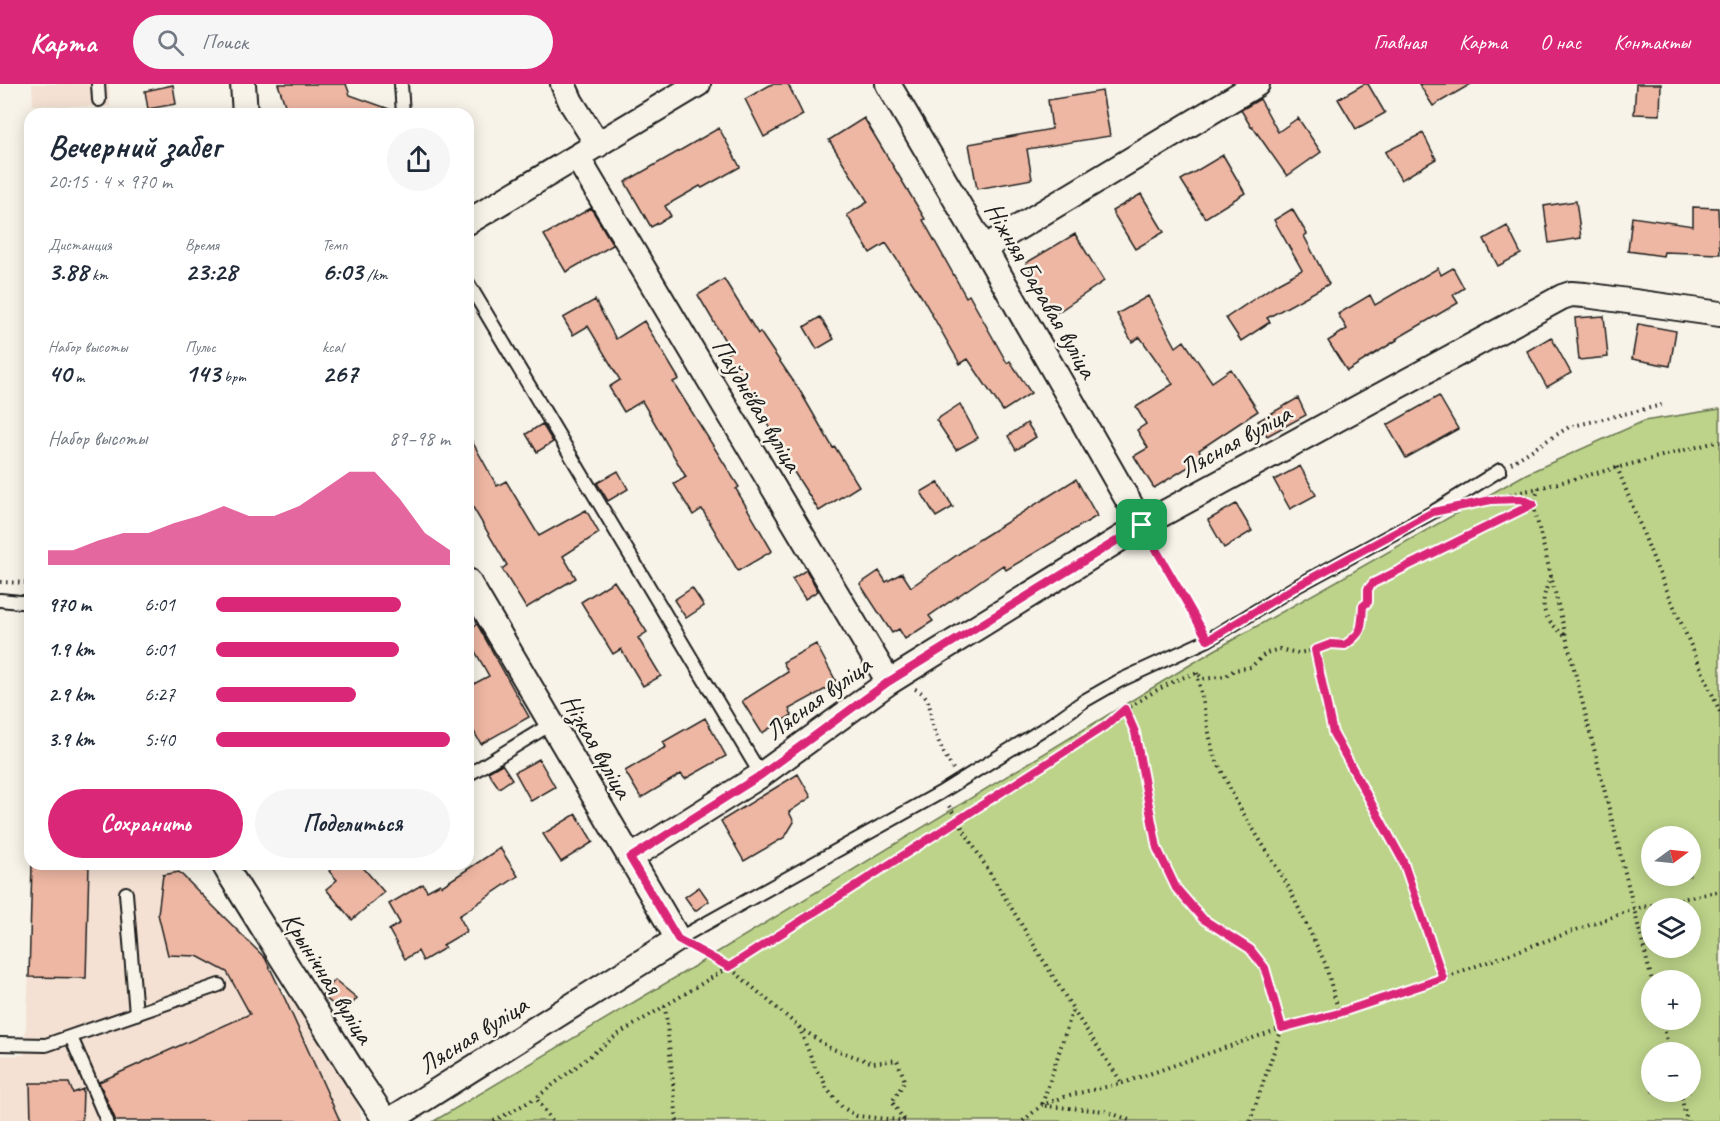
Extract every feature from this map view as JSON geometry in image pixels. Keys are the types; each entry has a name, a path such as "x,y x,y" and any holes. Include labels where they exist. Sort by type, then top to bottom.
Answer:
{"street":[{"path":"243,84 245,108"},
{"name":"Паўднёвая вуліца","path":"563,84 587,151 888,682"},
{"path":"474,218 698,84"},
{"name":"Ніжняя Баравая вуліца","path":"888,84 1142,525"},
{"path":"984,248 1257,84"},
{"name":"Лясная вуліца","path":"630,858 761,775 888,682 1142,525 1562,297 1571,294 1585,295 1720,314"},
{"name":"Нізкая вуліца","path":"474,591 678,939"},
{"name":"Крынічная вуліца","path":"228,870 356,1076 388,1121"},
{"name":"Лясная вуліца","path":"388,1121 678,939"}],"lane":[{"path":"98,84 99,100"},
{"path":"401,84 403,108"},
{"path":"474,293 761,775"},
{"path":"678,939 940,793 1119,681 1208,640 1297,586 1433,512 1500,470"},
{"path":"0,600 24,602"},
{"path":"474,771 551,724"},
{"path":"126,893 136,1014"},
{"path":"0,1044 46,1045 219,985"},
{"path":"71,1037 107,1121"}],"path":[{"path":"1500,470 1569,427 1662,405"},
{"path":"1480,502 1720,442"},
{"path":"1617,467 1657,568 1720,712"},
{"path":"1539,488 1533,504 1649,970"},
{"path":"1491,500 1521,499 1533,504"},
{"path":"1197,673 1203,679 1213,679 1226,676 1234,670 1251,667 1266,653 1279,649 1298,653 1331,644 1345,645 1358,635 1363,606 1368,602 1368,589 1373,583 1533,504"},
{"path":"1142,525 1208,640"},
{"path":"1551,575 1544,593 1544,610 1551,625 1566,636"},
{"path":"0,582 24,583"},
{"path":"1315,650 1333,733 1403,861 1443,978"},
{"path":"495,1121 536,1098 617,1035 729,967 1108,724 1125,709 1180,677 1197,673"},
{"path":"1197,673 1213,753 1237,803 1287,884 1325,963 1339,1013"},
{"path":"888,682 921,692 928,701 932,726 940,748 960,780"},
{"path":"1125,709 1135,732 1157,848 1176,888 1203,919 1250,949 1265,968 1282,1028 1250,1121"},
{"path":"940,793 1073,1009 1123,1083"},
{"path":"1023,1121 1042,1105 1070,1095 1123,1083 1282,1028 1339,1013 1634,909 1720,891"},
{"path":"678,939 729,967 799,1027 830,1048 873,1063 897,1060 905,1081 892,1102 906,1121"},
{"path":"665,1006 677,1121"},
{"path":"1042,1105 1073,1009"},
{"path":"799,1027 816,1070 827,1089 842,1107 857,1116 868,1119 906,1121"},
{"path":"536,1098 552,1121"},
{"path":"1682,1102 1687,1121"},
{"path":"1042,1105 1106,1111 1132,1121"}],"shaded area":[{"path":"32,84 109,84 110,107 33,105"},
{"path":"32,870 176,870 266,959 285,998 297,992 358,1103 362,1121 0,1121 0,1055 24,1055"}],"green space":[{"path":"1720,409 1720,1121 434,1121 693,967 1213,651 1526,474 1644,421"}],"building":[{"path":"278,84 346,84 350,95 387,108 286,108"},
{"path":"772,84 788,84 803,115 764,137 745,99"},
{"path":"1368,84 1385,113 1356,129 1338,99"},
{"path":"1419,84 1471,84 1433,106"},
{"path":"1636,84 1661,84 1660,115 1634,114"},
{"path":"173,85 176,104 148,108 145,91"},
{"path":"1102,91 1110,136 1027,149 1032,179 977,189 969,144 1052,129 1048,100"},
{"path":"1260,99 1278,132 1298,118 1321,152 1287,176 1241,110"},
{"path":"864,118 925,219 923,220 966,297 969,295 1007,363 1010,361 1031,393 1003,411 968,359 960,364 923,299 886,243 870,253 847,215 868,202 829,140"},
{"path":"719,128 740,167 665,206 671,216 651,227 625,182"},
{"path":"1423,133 1436,159 1401,180 1385,152"},
{"path":"1223,155 1245,193 1205,218 1181,180"},
{"path":"1141,194 1164,232 1135,249 1112,211"},
{"path":"1576,201 1581,238 1549,243 1544,206"},
{"path":"1693,207 1718,208 1720,254 1664,252 1663,256 1628,251 1632,217 1693,226"},
{"path":"591,208 613,245 566,272 544,235"},
{"path":"1292,209 1307,234 1304,236 1329,284 1267,318 1270,322 1241,341 1226,318 1278,283 1302,270 1274,220"},
{"path":"1507,226 1521,254 1498,266 1484,239"},
{"path":"1075,234 1104,281 1055,314 1026,263"},
{"path":"1438,268 1441,275 1453,268 1464,288 1453,295 1458,303 1347,371 1328,341 1347,329 1338,314 1370,295 1375,305"},
{"path":"724,279 758,334 760,332 800,391 833,448 835,447 859,486 819,511 794,472 755,402 724,355 731,351 698,295"},
{"path":"1148,296 1176,347 1184,341 1212,382 1231,369 1258,411 1199,450 1203,458 1154,488 1134,456 1148,448 1137,430 1146,424 1136,407 1173,384 1140,337 1132,342 1117,314"},
{"path":"595,300 616,339 644,321 679,379 673,382 739,487 736,489 772,551 738,571 702,509 693,515 674,484 686,477 642,401 624,412 609,387 620,380 588,326 573,335 563,318"},
{"path":"1604,316 1608,357 1579,360 1575,318"},
{"path":"820,317 834,339 817,349 804,327"},
{"path":"1638,324 1676,331 1670,366 1632,359"},
{"path":"1551,337 1571,373 1547,387 1527,351"},
{"path":"1439,396 1458,429 1406,458 1387,425"},
{"path":"1298,398 1306,415 1267,436 1258,421"},
{"path":"960,404 978,438 956,450 936,420"},
{"path":"1027,423 1036,437 1016,450 1008,436"},
{"path":"542,424 553,442 537,452 526,434"},
{"path":"474,445 497,486 506,481 539,536 586,510 599,533 563,556 576,578 526,608 502,569 507,565 474,509"},
{"path":"1300,466 1316,495 1290,509 1274,480"},
{"path":"618,471 628,489 608,501 597,483"},
{"path":"1076,479 1097,516 1006,570 1003,565 929,616 933,621 905,639 899,629 892,633 860,584 879,571 886,582 902,573 911,587 980,539"},
{"path":"938,482 953,507 936,517 921,492"},
{"path":"1236,504 1252,531 1224,548 1208,520"},
{"path":"806,570 818,591 805,599 792,579"},
{"path":"614,581 647,632 638,638 661,676 643,686 621,649 613,654 581,602"},
{"path":"692,588 704,606 686,618 674,600"},
{"path":"477,624 529,717 481,744 474,732 474,684 489,676 474,650 474,626"},
{"path":"816,644 837,683 789,709 792,715 762,733 742,701 788,672 783,662"},
{"path":"705,718 726,756 685,779 681,774 641,798 625,771 666,747 663,742"},
{"path":"539,759 555,787 531,801 515,772"},
{"path":"502,764 512,779 499,788 488,772"},
{"path":"798,774 811,797 789,812 794,822 785,837 744,861 721,821"},
{"path":"576,814 593,842 561,862 543,834"},
{"path":"500,848 518,876 459,916 467,931 443,945 445,948 423,961 418,951 405,959 389,930 400,923 389,904 423,884 427,891 440,884 442,886 466,870 474,870 474,865"},
{"path":"32,870 89,870 86,978 29,977"},
{"path":"365,870 384,892 352,920 326,889 337,880 329,871"},
{"path":"179,872 265,958 340,1121 116,1121 99,1082 250,1014 227,972 197,956 168,955 158,914 163,875"},
{"path":"699,887 709,901 695,911 685,897"},
{"path":"335,980 357,998 344,1014 322,995"},
{"path":"30,1083 69,1083 73,1093 83,1089 82,1121 31,1121"}],"route":[{"path":"1521,499 1533,504 1373,583 1368,589 1368,602 1363,606 1358,635 1345,645 1331,644 1315,650 1333,733 1403,861 1443,978 1339,1013 1282,1028 1265,968 1250,949 1203,919 1176,888 1157,848 1135,732 1125,709 1108,724 729,967 678,939 630,858 761,775 888,682 1142,525 1208,640 1297,586 1433,512 1491,500 1521,499"}]}
